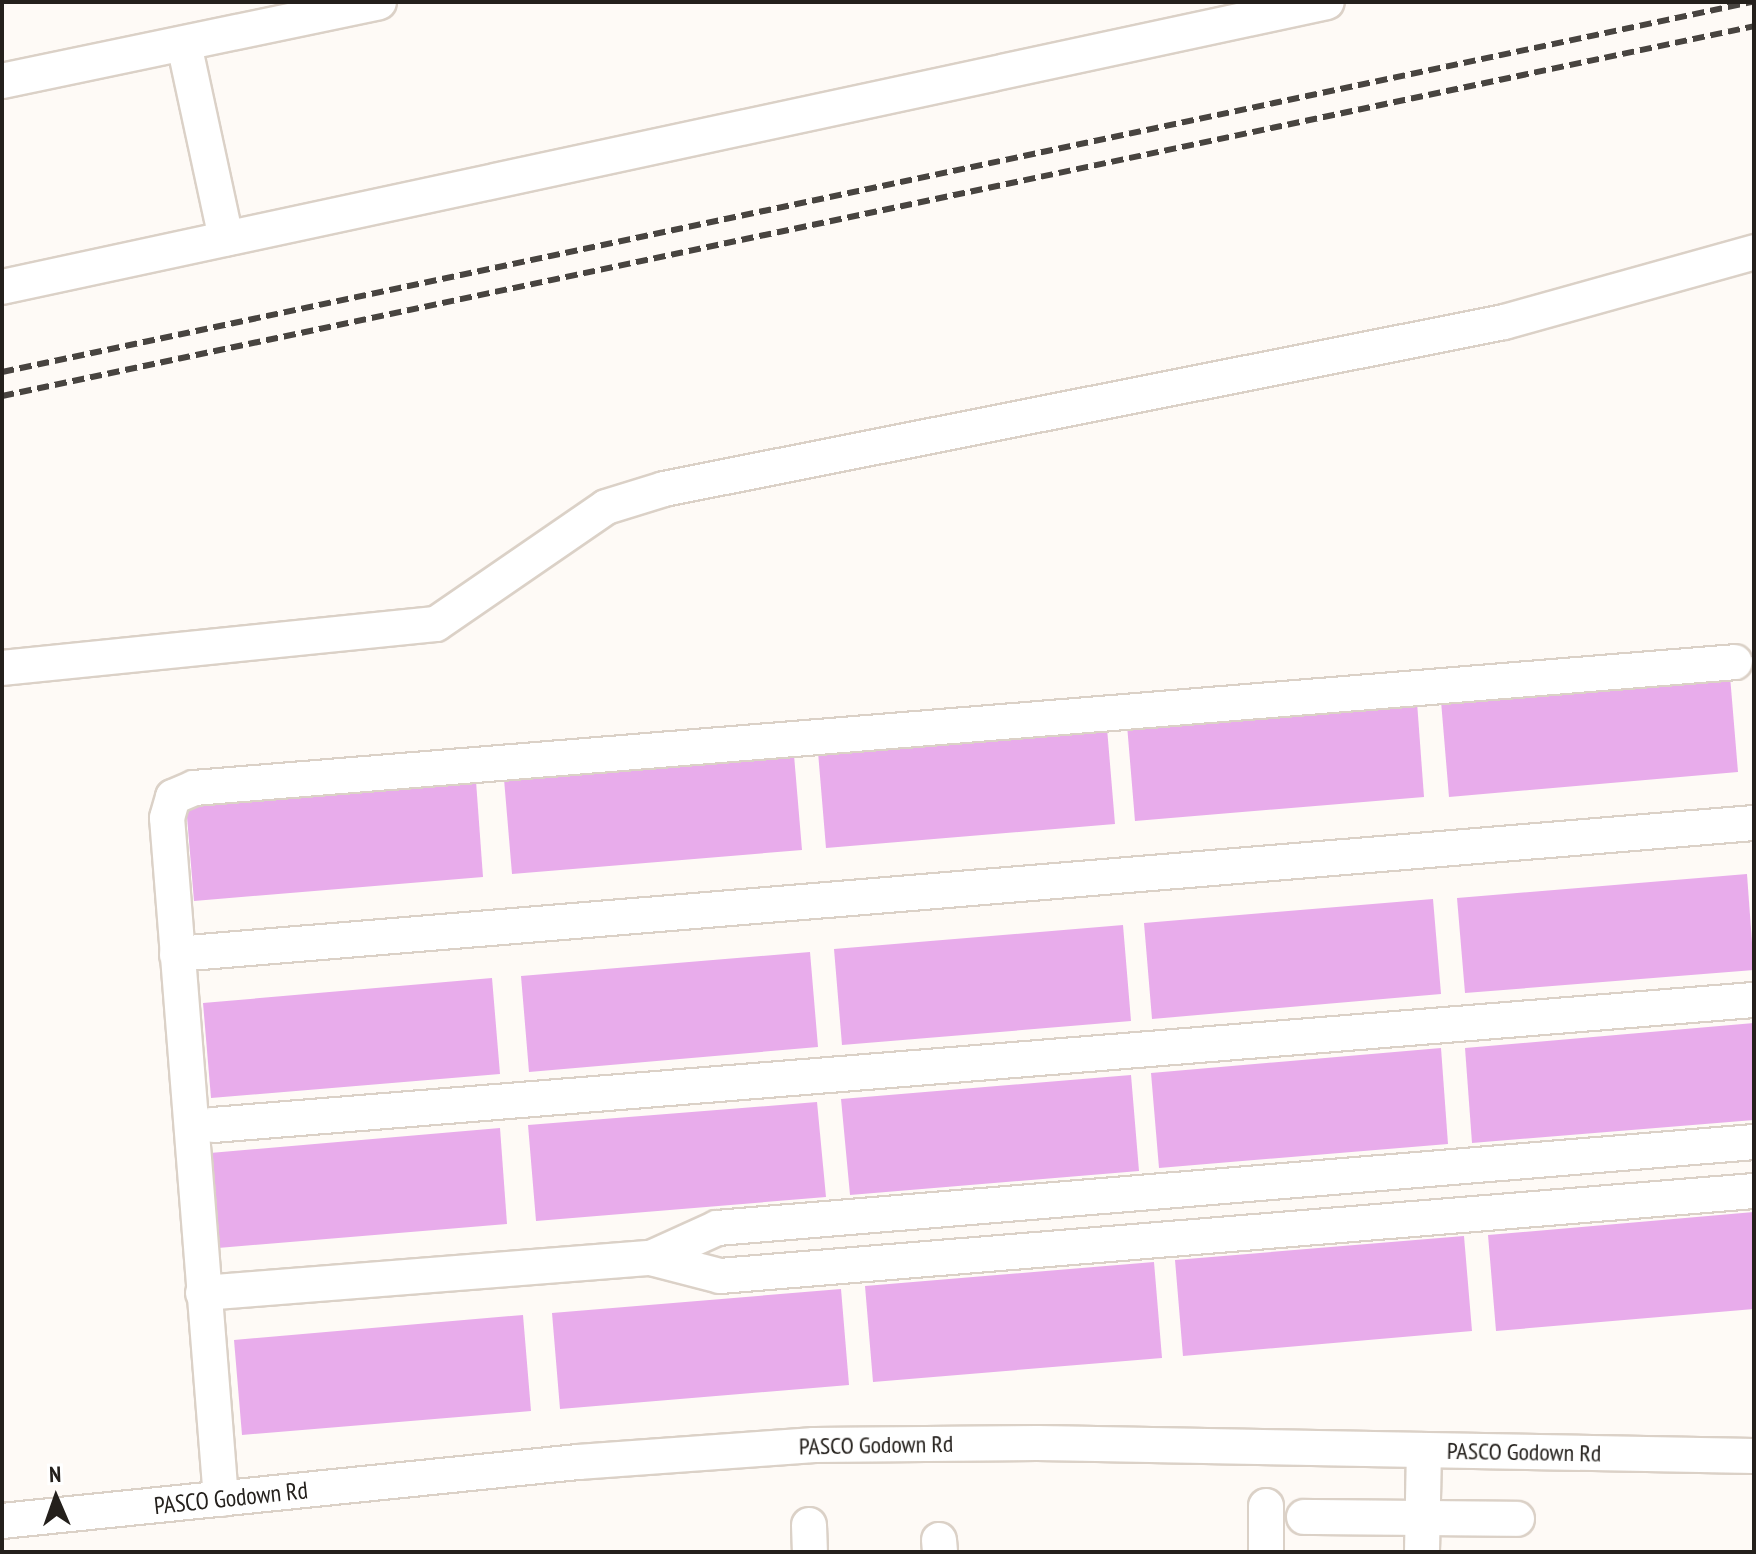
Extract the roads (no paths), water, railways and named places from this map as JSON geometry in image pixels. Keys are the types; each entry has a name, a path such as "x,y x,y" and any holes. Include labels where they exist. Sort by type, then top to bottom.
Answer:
{"street":[{"path":"2,81 379,2"},
{"path":"2,287 1327,2"},
{"path":"184,44 226,239"},
{"path":"2,668 436,624 606,507 664,489 1504,322 1754,252"},
{"path":"221,1499 167,818 173,797 194,788 1735,662"},
{"path":"177,954 1754,823"},
{"path":"213,1125 1754,1000"},
{"path":"651,1258 717,1228 1754,1142"},
{"path":"203,1293 651,1258 720,1276 1754,1191"},
{"name":"PASCO Godown Rd","path":"2,1521 578,1462 814,1445 1754,1456"},
{"path":"1422,1552 1424,1450"},
{"path":"1266,1506 1266,1552"},
{"path":"1304,1517 1517,1519"}],"railway":[{"path":"2,372 1752,2"},
{"path":"2,396 1754,26"}]}
